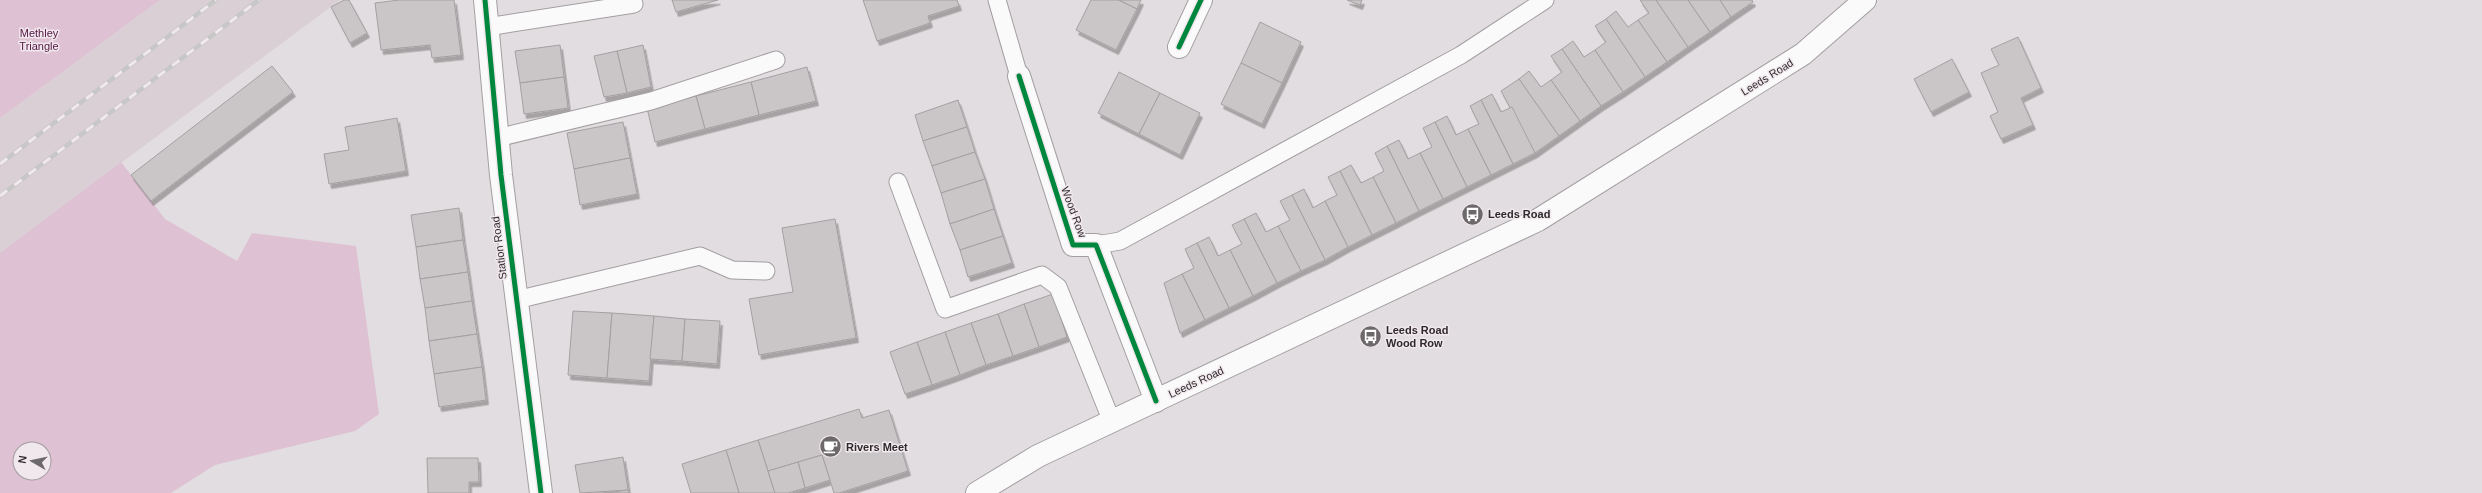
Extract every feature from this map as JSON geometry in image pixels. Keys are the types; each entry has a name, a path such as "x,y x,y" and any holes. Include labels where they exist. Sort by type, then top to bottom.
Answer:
{"main road":[{"name":"Station Road","path":"485,0 497,138 541,493"},
{"path":"1179,47 1201,0"},
{"name":"Leeds Road","path":"977,493 1038,456 1538,220 1803,54 1865,0"},
{"name":"Wood Row","path":"1019,76 1073,245 1096,245 1156,400"}],"lane":[{"path":"997,0 1019,76"},
{"path":"1096,245 1120,241 1454,59 1545,0"},
{"path":"487,27 634,4"},
{"path":"497,138 651,101 776,60"},
{"path":"898,182 945,309 1042,275 1058,287 1112,422"},
{"path":"516,300 700,256 732,270 766,271"}],"shaded area":[{"path":"160,0 340,0 0,253 0,118"}],"green space":[{"name":"Methley Triangle","path":"0,0 160,0 0,118"},
{"path":"121,162 165,219 237,261 252,233 356,246 379,414 355,431 215,465 171,493 0,493 0,253"}],"building":[{"path":"344,0 349,0 367,33 350,43 331,7"},
{"path":"399,0 454,0 461,55 432,58 430,45 381,50 375,3"},
{"path":"672,0 718,0 676,12"},
{"path":"863,0 957,0 959,6 928,16 930,23 877,41"},
{"path":"1091,0 1119,0 1137,9 1116,50 1076,30"},
{"path":"1119,0 1141,0 1137,9"},
{"path":"1347,0 1362,0 1360,5"},
{"path":"1640,0 1656,0 1688,47 1667,62 1638,20 1649,13"},
{"path":"1656,0 1688,0 1710,32 1688,47"},
{"path":"1688,0 1720,0 1731,17 1710,32"},
{"path":"1720,0 1752,0 1753,2 1731,17"},
{"path":"1616,11 1628,27 1638,20 1667,62 1645,77 1606,19"},
{"path":"1606,19 1645,77 1623,92 1595,50 1606,42 1595,26"},
{"path":"1260,22 1301,42 1282,83 1241,63"},
{"path":"2018,37 2041,88 2021,98 2033,125 2001,139 1990,116 1998,112 1981,73 1999,65 1991,49"},
{"path":"1573,41 1584,57 1595,50 1623,92 1601,106 1562,49"},
{"path":"560,45 564,77 520,83 515,51"},
{"path":"643,45 651,87 627,93 617,51"},
{"path":"1562,49 1601,106 1580,121 1551,80 1562,72 1551,56"},
{"path":"617,51 627,93 604,97 594,56"},
{"path":"1952,59 1969,92 1931,112 1914,79"},
{"path":"1241,63 1282,83 1262,124 1221,104"},
{"path":"272,66 293,92 151,201 131,175"},
{"path":"807,67 816,101 759,115 751,82"},
{"path":"1529,71 1541,87 1551,80 1580,121 1559,136 1519,79"},
{"path":"1119,72 1160,93 1139,134 1098,113"},
{"path":"564,77 568,108 524,114 520,83"},
{"path":"1519,79 1559,136 1535,153 1501,91"},
{"path":"751,82 759,115 705,129 696,96"},
{"path":"1160,93 1200,113 1180,155 1139,134"},
{"path":"1492,94 1501,112 1512,107 1535,153 1513,164 1481,100"},
{"path":"696,96 705,129 655,142 647,108"},
{"path":"958,100 967,127 923,141 915,115"},
{"path":"1481,100 1513,164 1491,175 1468,129 1479,124 1470,106"},
{"path":"1447,116 1456,135 1468,129 1491,175 1467,187 1435,122"},
{"path":"397,118 406,171 329,184 324,154 349,150 345,127"},
{"path":"623,122 630,158 574,169 567,133"},
{"path":"1435,122 1467,187 1443,199 1420,153 1432,147 1423,128"},
{"path":"967,127 975,152 932,166 923,141"},
{"path":"1399,140 1408,159 1420,153 1443,199 1419,211 1387,146"},
{"path":"1387,146 1419,211 1396,223 1373,177 1384,171 1375,153"},
{"path":"975,152 985,179 941,193 932,166"},
{"path":"630,158 637,194 580,205 574,169"},
{"path":"1351,165 1361,183 1373,177 1396,223 1372,235 1340,171"},
{"path":"1340,171 1372,235 1348,247 1325,201 1337,195 1328,177"},
{"path":"985,179 994,209 950,224 941,193"},
{"path":"1304,189 1313,208 1325,201 1348,247 1325,260 1292,195"},
{"path":"1292,195 1325,260 1301,271 1278,226 1290,220 1280,201"},
{"path":"459,208 463,240 416,247 411,215"},
{"path":"994,209 1003,236 960,250 950,224"},
{"path":"1256,213 1266,232 1278,226 1301,271 1277,283 1244,219"},
{"path":"835,219 856,338 759,355 749,299 793,292 782,228"},
{"path":"1244,219 1277,283 1253,296 1230,250 1242,244 1232,225"},
{"path":"1003,236 1012,263 968,277 960,250"},
{"path":"1209,237 1218,256 1230,250 1253,296 1229,308 1197,243"},
{"path":"463,240 468,272 420,279 416,247"},
{"path":"1197,243 1229,308 1205,320 1182,274 1194,268 1185,249"},
{"path":"468,272 472,301 425,308 420,279"},
{"path":"1182,274 1205,320 1180,333 1164,283"},
{"path":"1053,294 1067,337 1039,347 1024,304"},
{"path":"472,301 477,334 429,341 425,308"},
{"path":"1024,304 1039,347 1013,356 998,314"},
{"path":"573,311 612,313 607,378 568,375"},
{"path":"612,313 654,316 649,381 607,378"},
{"path":"998,314 1013,356 986,365 971,323"},
{"path":"654,316 685,319 682,361 650,359"},
{"path":"685,319 720,321 717,364 682,361"},
{"path":"971,323 986,365 960,375 945,332"},
{"path":"945,332 960,375 932,385 917,342"},
{"path":"477,334 482,367 434,374 429,341"},
{"path":"917,342 932,385 905,394 890,352"},
{"path":"482,367 486,400 439,407 434,374"},
{"name":"Rivers Meet","path":"859,409 862,418 889,410 908,471 839,493 834,493 822,455 768,471 758,440"},
{"path":"758,440 775,493 739,493 726,450"},
{"path":"726,450 739,493 691,493 682,464"},
{"path":"822,455 830,480 805,488 798,462"},
{"path":"623,457 628,490 580,493 575,465"},
{"path":"427,458 478,458 479,482 469,482 469,493 428,493"},
{"path":"798,462 805,488 788,493 775,493 768,471"},
{"path":"628,490 629,493 606,493"}],"railway":[{"path":"0,164 216,0"},
{"path":"0,196 259,0"}],"cycle path":[{"path":"485,0 501,175 541,493"},
{"path":"1179,47 1201,0"},
{"path":"1019,76 1073,245 1096,245 1156,401"}],"place":[{"name":"Leeds Road","path":"1472,214"},
{"name":"Leeds Road Wood Row","path":"1370,336"},
{"name":"Rivers Meet","path":"831,447"}]}
